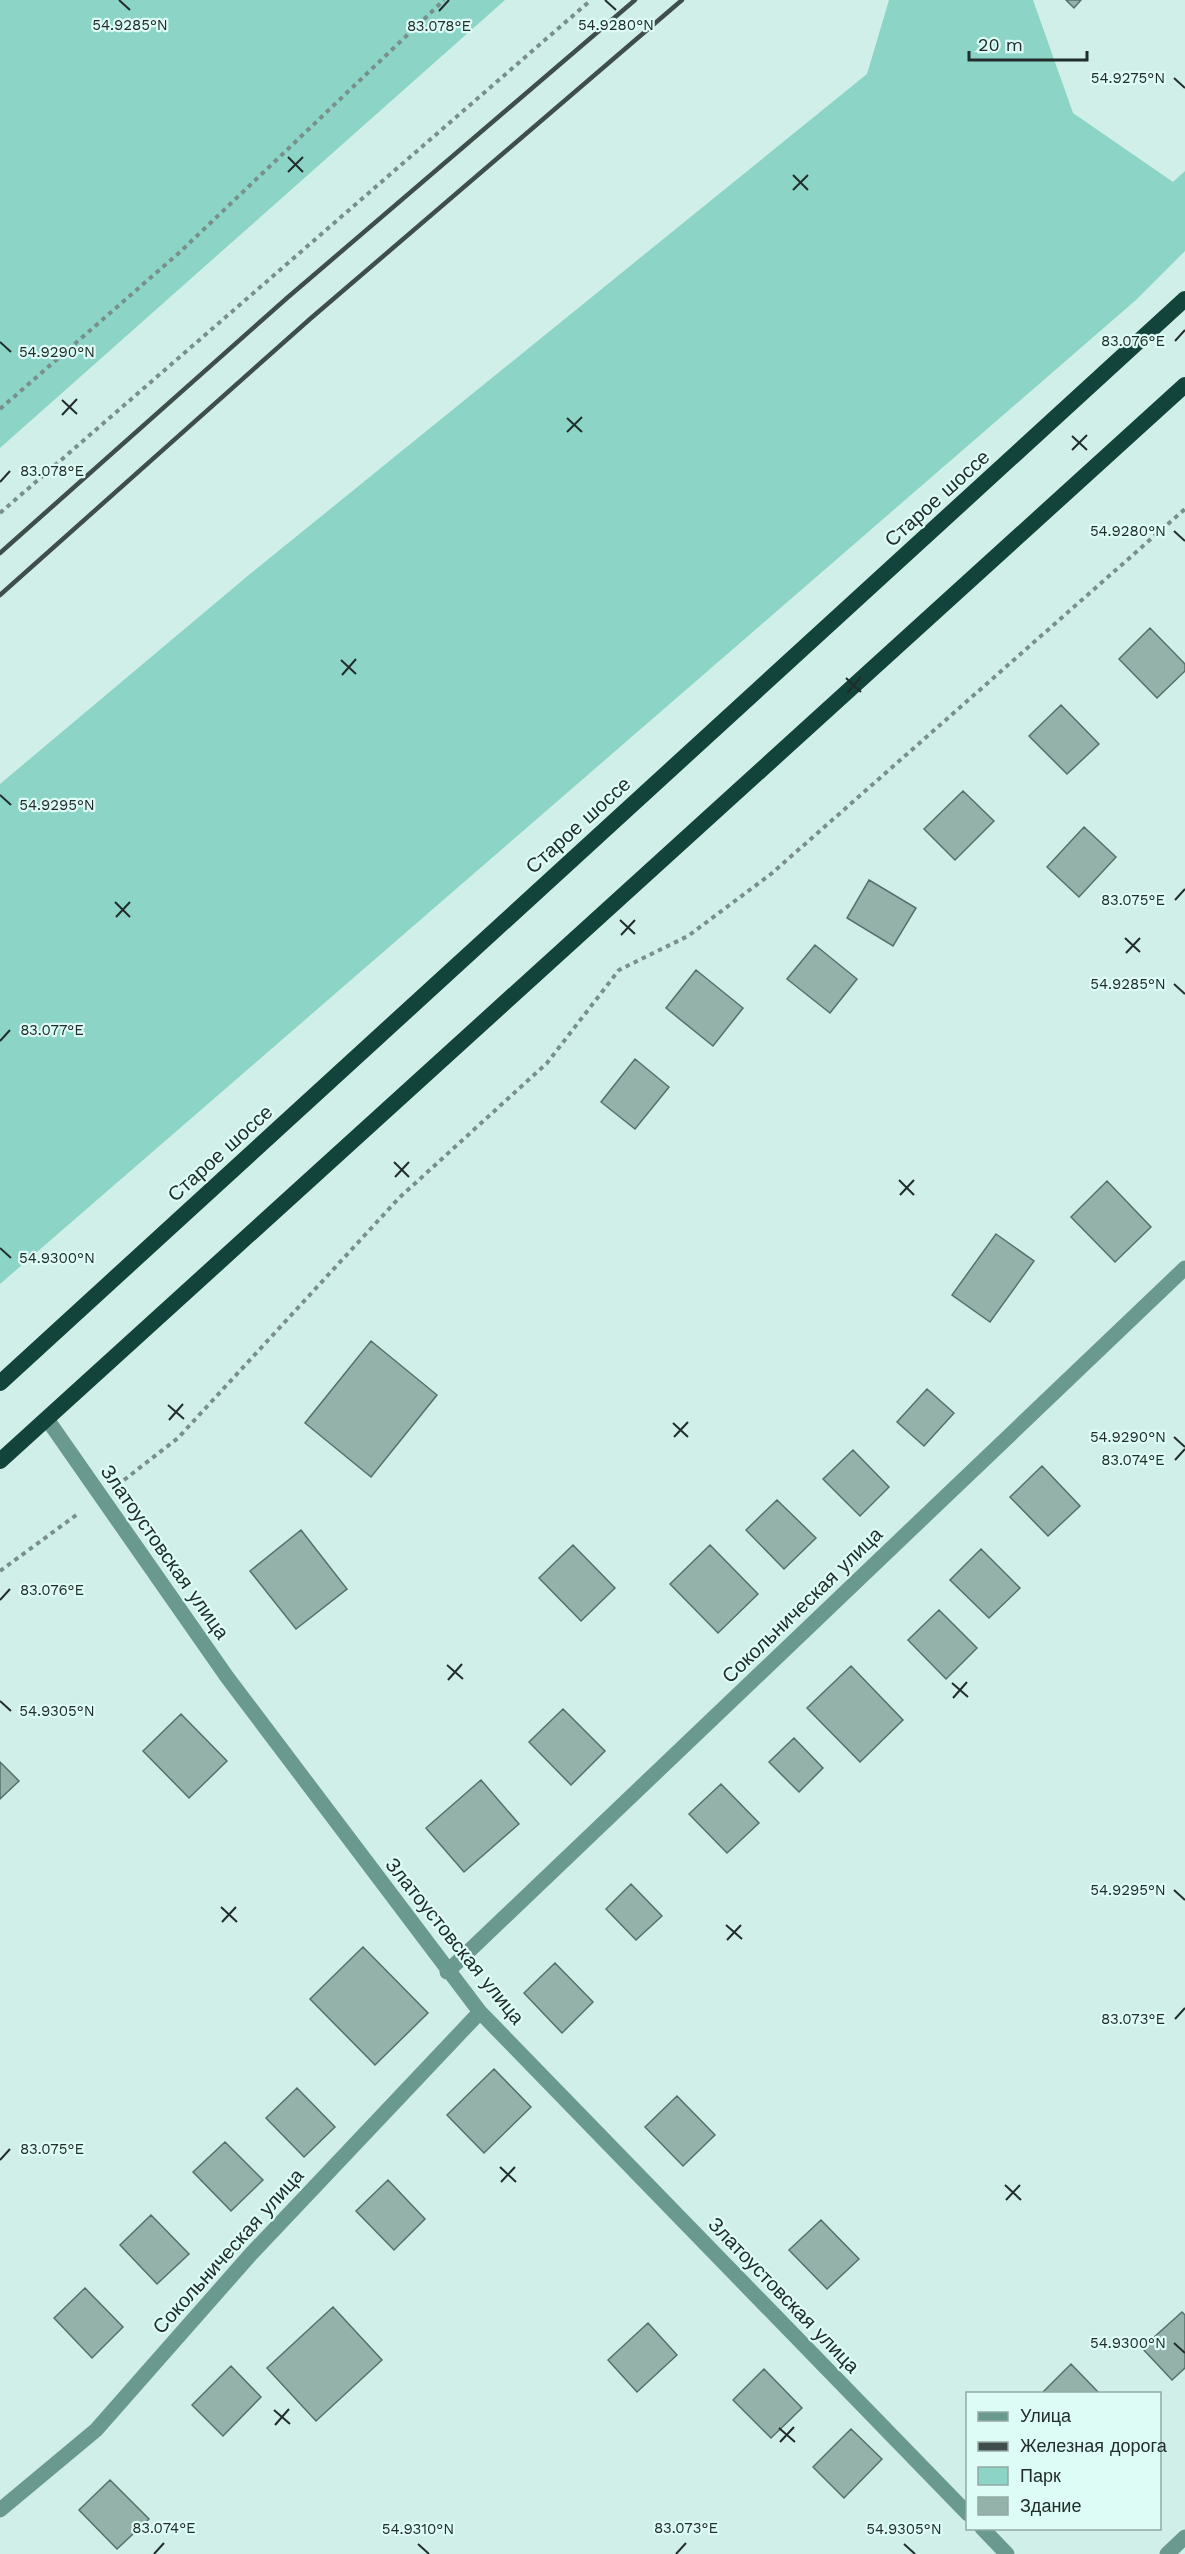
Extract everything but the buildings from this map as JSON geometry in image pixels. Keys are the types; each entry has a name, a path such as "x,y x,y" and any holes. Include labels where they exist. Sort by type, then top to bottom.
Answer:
{"highway":[{"name":"Старое шоссе","path":"0,1383 1185,299"},
{"path":"0,1461 1185,385"}],"street":[{"name":"Сокольническая улица","path":"447,1972 1185,1268"},
{"name":"Златоустовская улица","path":"46,1419 227,1677 447,1972 480,2012 966,2512"},
{"name":"Сокольническая улица","path":"0,2510 96,2430 251,2254 480,2012"},
{"path":"983,2530 1007,2554"},
{"path":"1167,2554 1185,2537"}],"path":[{"path":"0,409 180,252 444,0"},
{"path":"0,513 591,0"},
{"path":"0,1571 178,1438 399,1198 547,1063 619,970 688,936 771,874 1185,509"}],"green space":[{"path":"0,0 505,0 0,448"},
{"path":"889,0 1033,0 1073,113 1173,182 1185,171 1185,251 1136,300 0,1284 0,784 250,574 867,74"}],"railway":[{"path":"0,553 287,298 635,0"},
{"path":"0,595 310,319 682,0"}]}
